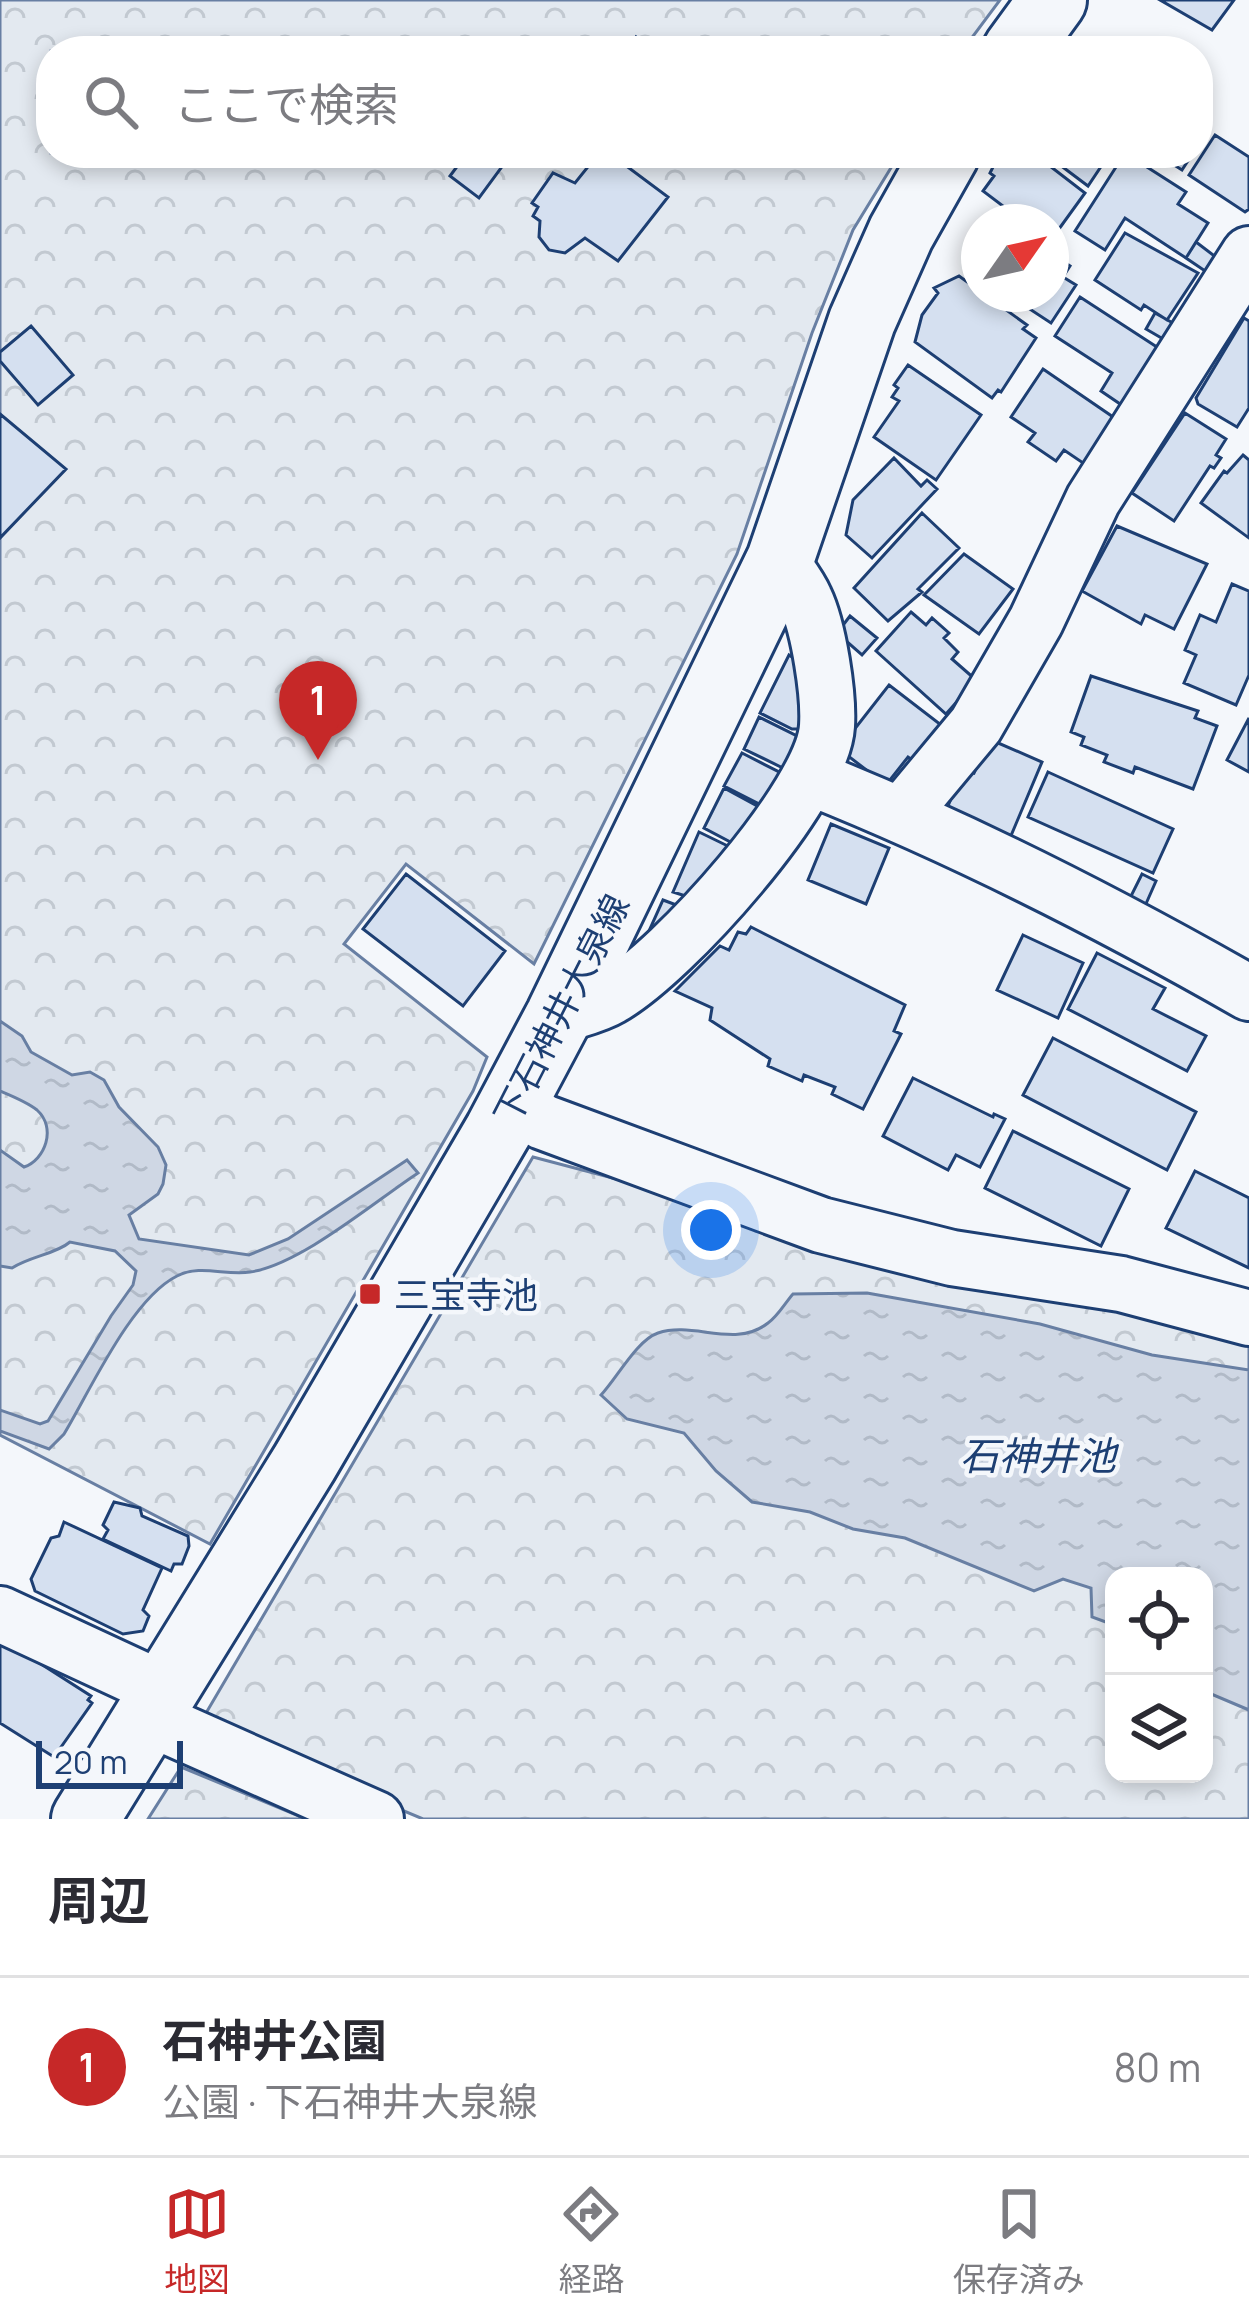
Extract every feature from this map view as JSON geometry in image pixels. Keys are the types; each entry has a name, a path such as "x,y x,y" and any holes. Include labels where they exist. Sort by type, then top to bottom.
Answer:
{"main road":[{"path":"1027,36 1053,0"},
{"name":"下石神井大泉線","path":"85,1819 305,1462 514,1104 780,560 862,321 901,233 938,168"}],"street":[{"path":"902,814 976,725 1036,621 1093,500 1249,254"},
{"path":"559,1016 610,998 654,966 724,894 811,778 827,728 819,651 806,600 780,560"},
{"path":"811,778 902,814 1066,891 1249,993"},
{"path":"514,1104 543,1122 821,1225 952,1258 1121,1285 1249,1318"},
{"path":"0,1615 158,1705 376,1819"}],"green space":[{"path":"0,0 1000,0 973,36 36,36 36,168 891,168 853,230 812,333 737,554 534,964 406,864 344,944 487,1057 473,1091 210,1544 0,1435"},
{"path":"533,1157 817,1232 1249,1328 1249,1819 423,1819 199,1725"},
{"path":"181,1767 306,1819 148,1819"}],"water":[{"path":"0,1021 22,1036 31,1052 72,1075 90,1072 104,1080 119,1107 158,1147 166,1165 163,1184 158,1194 129,1215 139,1239 249,1255 288,1239 407,1160 418,1173 291,1258 250,1272 186,1273 160,1288 128,1325 64,1434 49,1449 0,1431 0,1410 40,1424 48,1421 133,1285 136,1271 115,1251 70,1242 12,1268 0,1266 0,1150 24,1167 43,1151 47,1134 37,1110 0,1091"},
{"name":"石神井池","path":"867,1293 1040,1324 1152,1355 1249,1370 1249,1710 1213,1695 1213,1567 1105,1567 1105,1622 1092,1617 1091,1588 1063,1579 1034,1591 905,1538 752,1502 716,1471 684,1433 627,1419 601,1395 650,1337 672,1330 742,1334 768,1323 793,1294"}],"building":[{"path":"1160,0 1234,0 1212,30"},
{"path":"1215,135 1249,157 1249,209 1245,212 1189,175 1194,168 1213,168"},
{"path":"456,168 501,168 479,198 450,176"},
{"path":"587,168 629,168 668,197 618,261 585,238 565,253 549,250 539,237 540,221 533,216 538,207 532,203 553,173 575,183"},
{"path":"992,168 1052,168 1085,193 1069,215 1069,204 1000,204 983,191 994,176"},
{"path":"1064,168 1100,168 1088,186"},
{"path":"1115,168 1148,168 1186,192 1178,204 1208,223 1186,258 1125,218 1105,250 1075,231"},
{"path":"1125,233 1198,273 1167,320 1144,305 1141,310 1095,280"},
{"path":"1196,242 1221,261 1211,275 1186,258"},
{"path":"959,276 961,312 1009,312 1036,338 1001,392 992,398 915,342 922,315 938,293 934,288"},
{"path":"1080,297 1163,351 1129,410 1101,391 1112,373 1055,336"},
{"path":"1034,312 1058,312 1051,323"},
{"path":"1155,313 1180,327 1170,343 1146,329"},
{"path":"1244,318 1249,321 1249,408 1237,427 1198,404 1196,398"},
{"path":"31,326 73,375 38,405 0,361 0,352"},
{"path":"908,365 981,415 936,480 874,437 899,401 892,397 898,388 894,385"},
{"path":"1043,369 1116,419 1086,465 1064,450 1056,461 1028,442 1035,433 1011,417"},
{"path":"1185,413 1226,439 1216,455 1221,458 1214,468 1210,466 1174,521 1132,493"},
{"path":"0,414 66,469 0,538"},
{"path":"1243,455 1249,460 1249,538 1201,503 1224,471"},
{"path":"894,458 921,486 927,480 937,489 872,558 846,535 853,500"},
{"path":"922,513 959,548 918,589 922,592 888,621 854,588"},
{"path":"1117,526 1207,564 1174,629 1145,615 1141,624 1082,591"},
{"path":"964,554 1013,589 979,634 924,595"},
{"path":"1232,584 1249,591 1249,675 1236,705 1184,683 1196,655 1185,650 1200,615 1216,622"},
{"path":"911,612 926,625 932,618 949,633 944,638 958,652 952,659 976,680 946,714 876,651"},
{"path":"850,616 877,638 862,655 837,633"},
{"path":"789,655 801,663 800,729 760,713"},
{"path":"1091,676 1198,711 1195,718 1217,726 1193,789 1135,767 1133,773 1104,762 1107,755 1081,745 1084,737 1071,732"},
{"path":"889,685 945,728 918,764 908,757 886,785 839,749"},
{"path":"759,717 803,739 787,770 744,749"},
{"path":"1249,718 1249,772 1227,760"},
{"path":"989,739 1042,762 1010,838 946,811 963,769 974,773"},
{"path":"742,753 783,774 765,807 724,786"},
{"path":"1048,772 1173,829 1153,873 1028,817"},
{"path":"724,788 759,807 738,846 704,828"},
{"path":"831,824 889,848 866,904 808,880"},
{"path":"699,832 734,849 698,900 673,892"},
{"path":"406,874 505,951 463,1006 363,929"},
{"path":"1142,874 1156,881 1145,906 1130,898"},
{"path":"663,900 687,909 645,940"},
{"path":"751,927 905,1005 894,1031 901,1034 863,1109 832,1094 835,1087 804,1075 802,1081 768,1066 770,1059 710,1020 712,1008 675,991 720,946 729,950 738,932 746,934"},
{"path":"1023,935 1083,963 1058,1018 997,990"},
{"path":"1097,953 1165,988 1153,1009 1206,1036 1187,1071 1068,1009"},
{"path":"1053,1038 1196,1112 1167,1170 1023,1095"},
{"path":"913,1078 1005,1119 980,1167 956,1155 948,1170 883,1136"},
{"path":"1013,1131 1129,1189 1101,1246 985,1188"},
{"path":"1195,1171 1249,1198 1249,1268 1166,1228"},
{"path":"114,1502 140,1508 142,1516 188,1536 182,1564 174,1564 171,1571 103,1539 108,1530 103,1525"},
{"path":"64,1522 162,1568 143,1610 149,1616 143,1631 123,1634 35,1591 31,1579"},
{"path":"5,1641 91,1696 92,1703 54,1757 0,1723 0,1646"}],"place":[{"name":"石神井公園","path":"318,760"},
{"name":"三宝寺池","path":"370,1294"}]}
